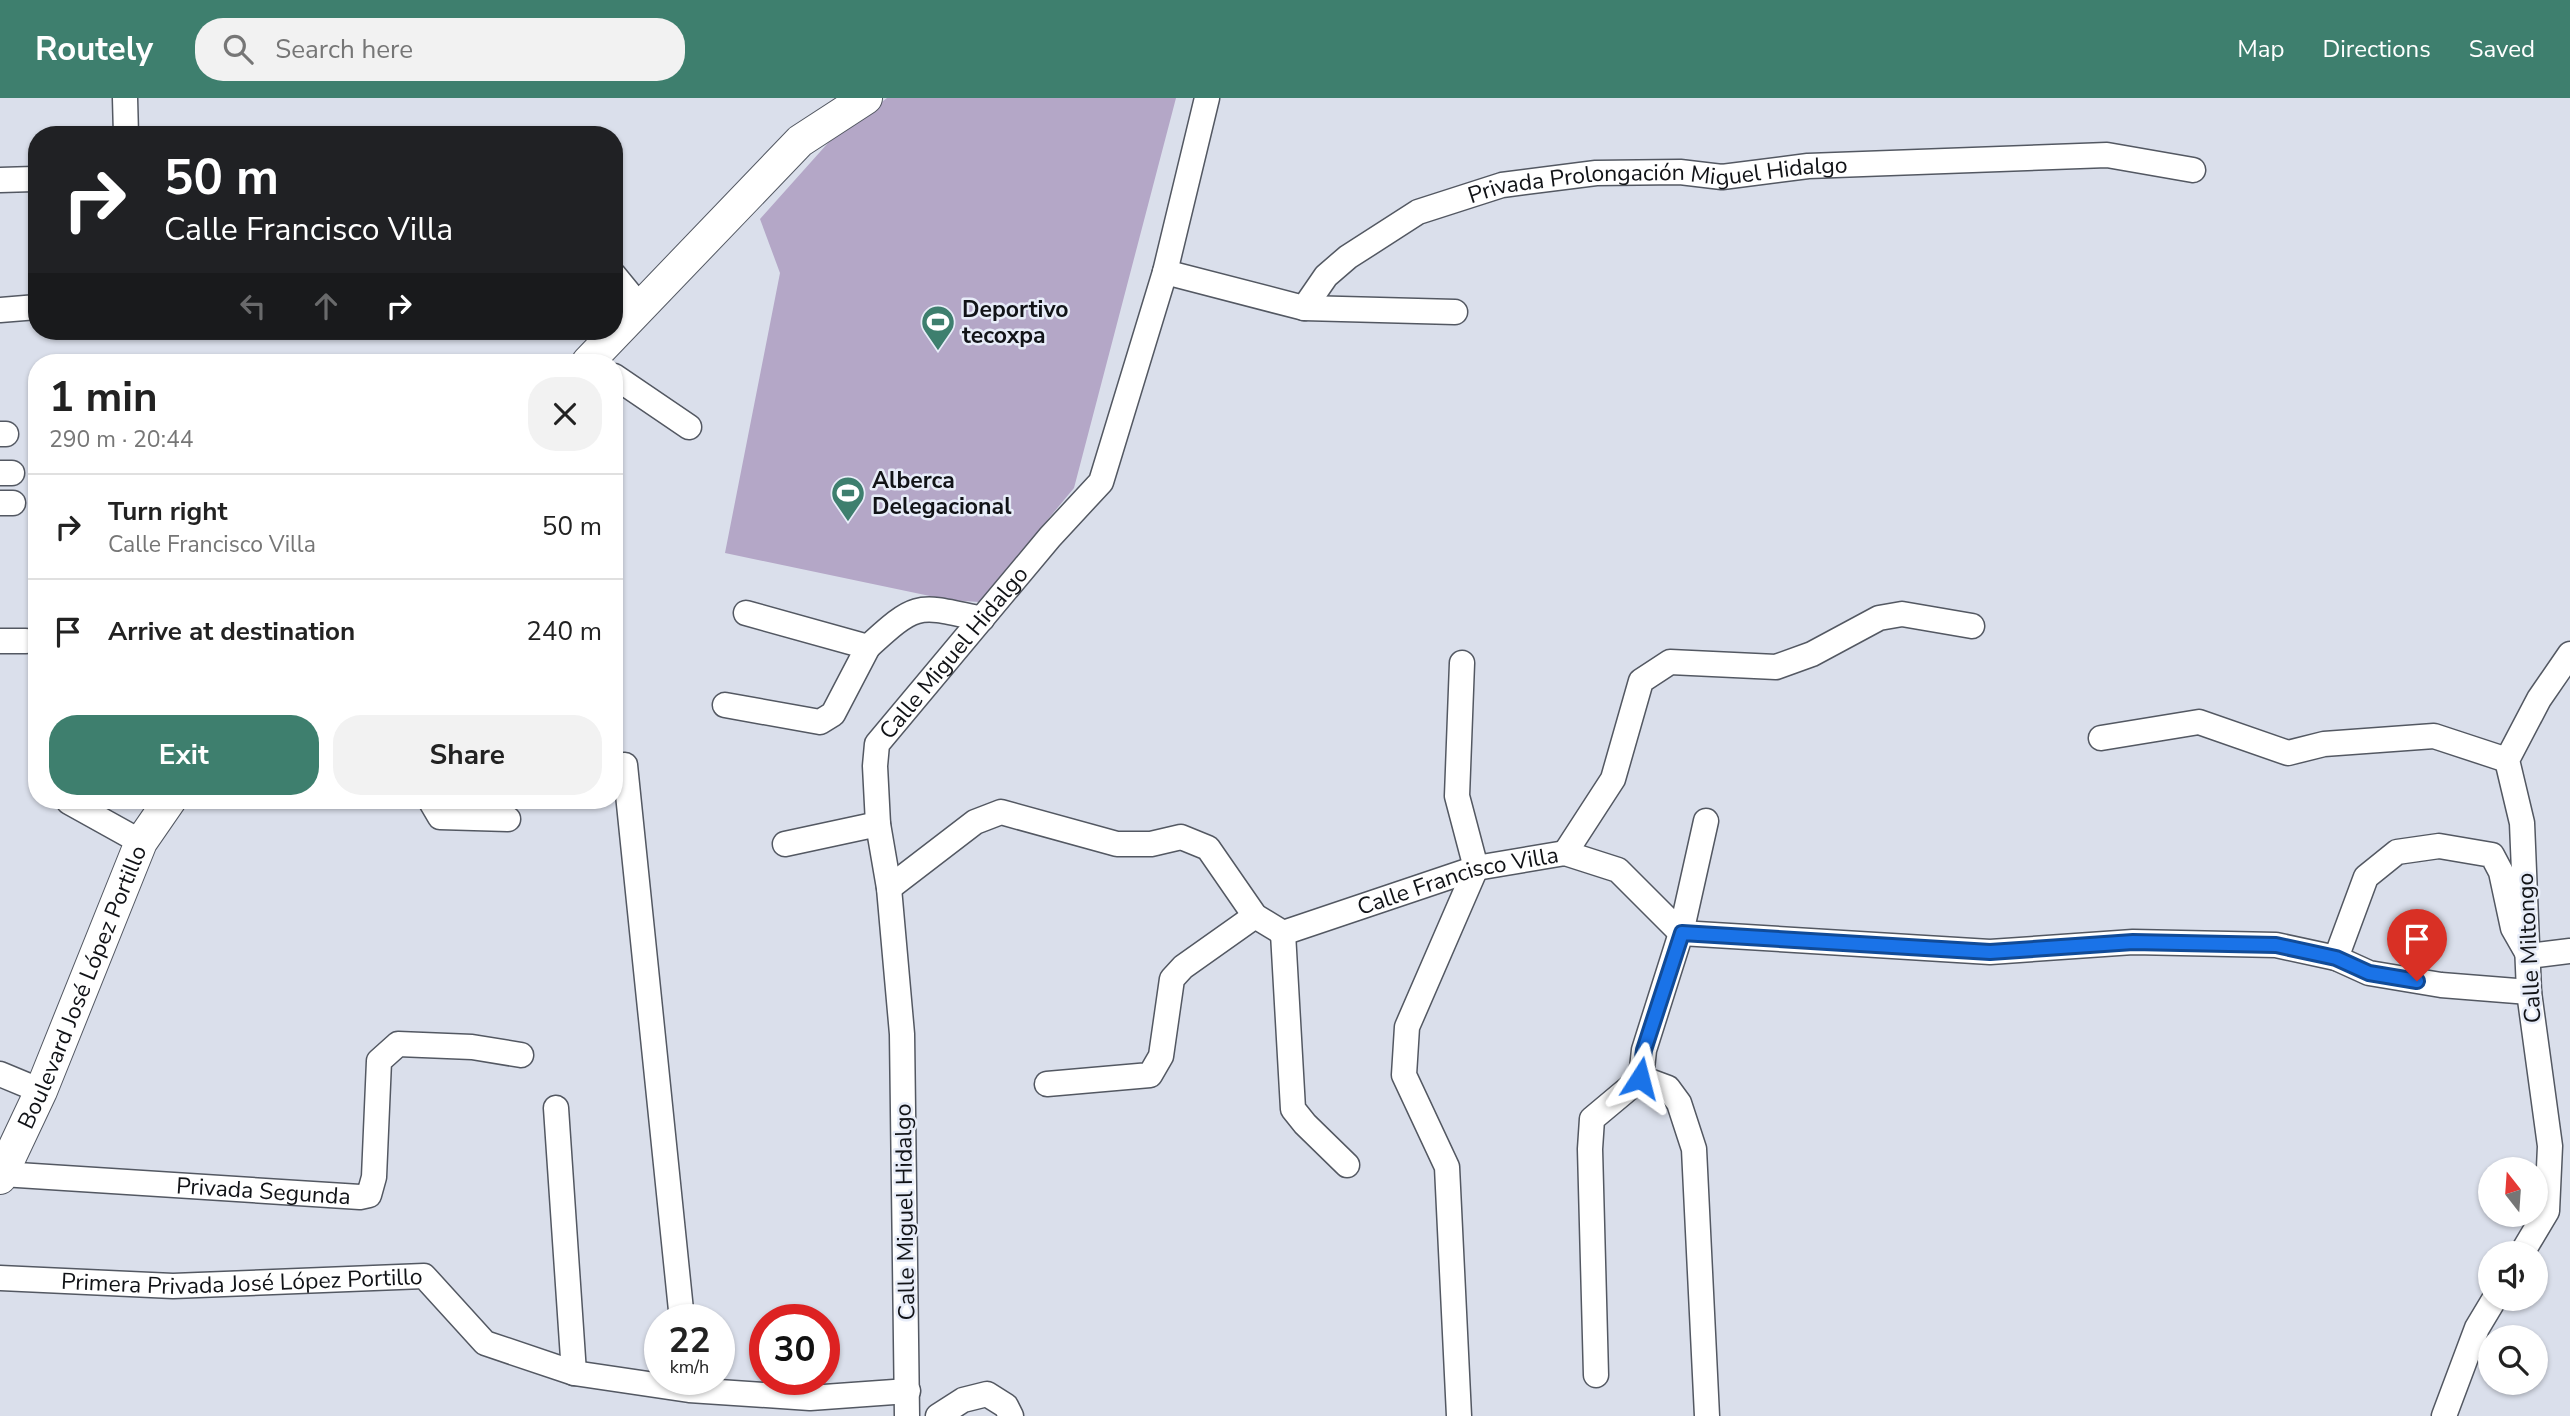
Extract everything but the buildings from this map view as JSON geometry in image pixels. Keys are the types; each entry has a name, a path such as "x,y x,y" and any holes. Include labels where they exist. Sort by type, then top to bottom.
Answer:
{"main road":[{"path":"623,331 640,308 800,141 866,98"},
{"path":"605,354 616,340"},
{"name":"Boulevard José López Portillo","path":"1,1176 41,1091 141,842 164,809"}],"street":[{"path":"125,98 125,126"},
{"name":"Calle Miguel Hidalgo","path":"907,1416 902,1034 889,888 878,824 875,766 877,744 1101,482 1165,272 1207,98"},
{"name":"Privada Prolongación Miguel Hidalgo","path":"1304,308 1326,276 1348,257 1418,212 1502,185 1596,173 1680,172 1722,177 1808,166 2107,155 2193,170"},
{"path":"0,180 28,179"},
{"path":"1165,272 1304,308 1455,312"},
{"path":"623,286 640,308"},
{"path":"0,310 28,308"},
{"path":"623,383 689,427"},
{"path":"725,705 820,722 833,714 868,647 899,618 925,607 982,619"},
{"path":"746,613 868,647"},
{"path":"1565,853 1613,779 1641,681 1670,662 1776,667 1812,654 1879,618 1902,614 1972,626"},
{"path":"0,641 26,641"},
{"path":"2101,738 2199,722 2288,753 2324,744 2434,736 2507,760 2539,699 2570,654"},
{"path":"1459,1416 1447,1167 1404,1075 1407,1027 1476,868 1457,796 1462,663"},
{"name":"Calle Miltongo","path":"2507,760 2522,823 2529,992 2550,1146 2547,1211 2529,1241"},
{"path":"625,765 680,1304"},
{"path":"82,809 141,842"},
{"path":"435,809 440,817 508,819"},
{"path":"889,888 975,822 1002,812 1117,844 1151,844 1181,837 1208,848 1255,916 1283,933 1293,1109 1347,1165"},
{"path":"1597,1375 1590,1149 1592,1119 1640,1078 1644,1050 1682,933 1706,821"},
{"path":"785,844 878,824"},
{"path":"2336,958 2366,877 2397,852 2439,846 2492,855 2501,872 2513,929 2529,956 2570,951"},
{"name":"Calle Francisco Villa","path":"1283,933 1476,868 1565,853 1618,870 1682,933"},
{"path":"1047,1084 1150,1075 1161,1056 1172,979 1183,967 1255,916"},
{"path":"1682,933 1990,952 2133,942 2276,945 2336,958 2369,973 2441,985 2529,992"},
{"name":"Privada Segunda","path":"1,1176 360,1197 369,1195 374,1177 379,1061 398,1044 472,1047 520,1055"},
{"path":"0,1074 41,1091"},
{"path":"1640,1078 1668,1088 1679,1103 1694,1149 1707,1416"},
{"path":"556,1108 574,1373"},
{"name":"Primera Privada José López Portillo","path":"0,1278 173,1286 424,1276 485,1343 574,1373 644,1380"},
{"path":"2444,1416 2477,1328 2487,1311"},
{"name":"Primera Privada José López Portillo","path":"735,1390 810,1398 908,1391"},
{"path":"937,1416 963,1400 987,1394 1006,1406 1011,1416"}],"shaded area":[{"name":"Deportivo tecoxpa","path":"887,98 1176,98 1074,488 979,602 949,600 725,553 780,273 760,219 828,143"}],"place":[{"name":"Deportivo tecoxpa","path":"938,352"},
{"name":"Alberca Delegacional","path":"848,523"}],"route":[{"path":"1640,1078 1644,1050 1682,933 1990,952 2133,942 2276,945 2336,958 2369,973 2417,981"}]}
